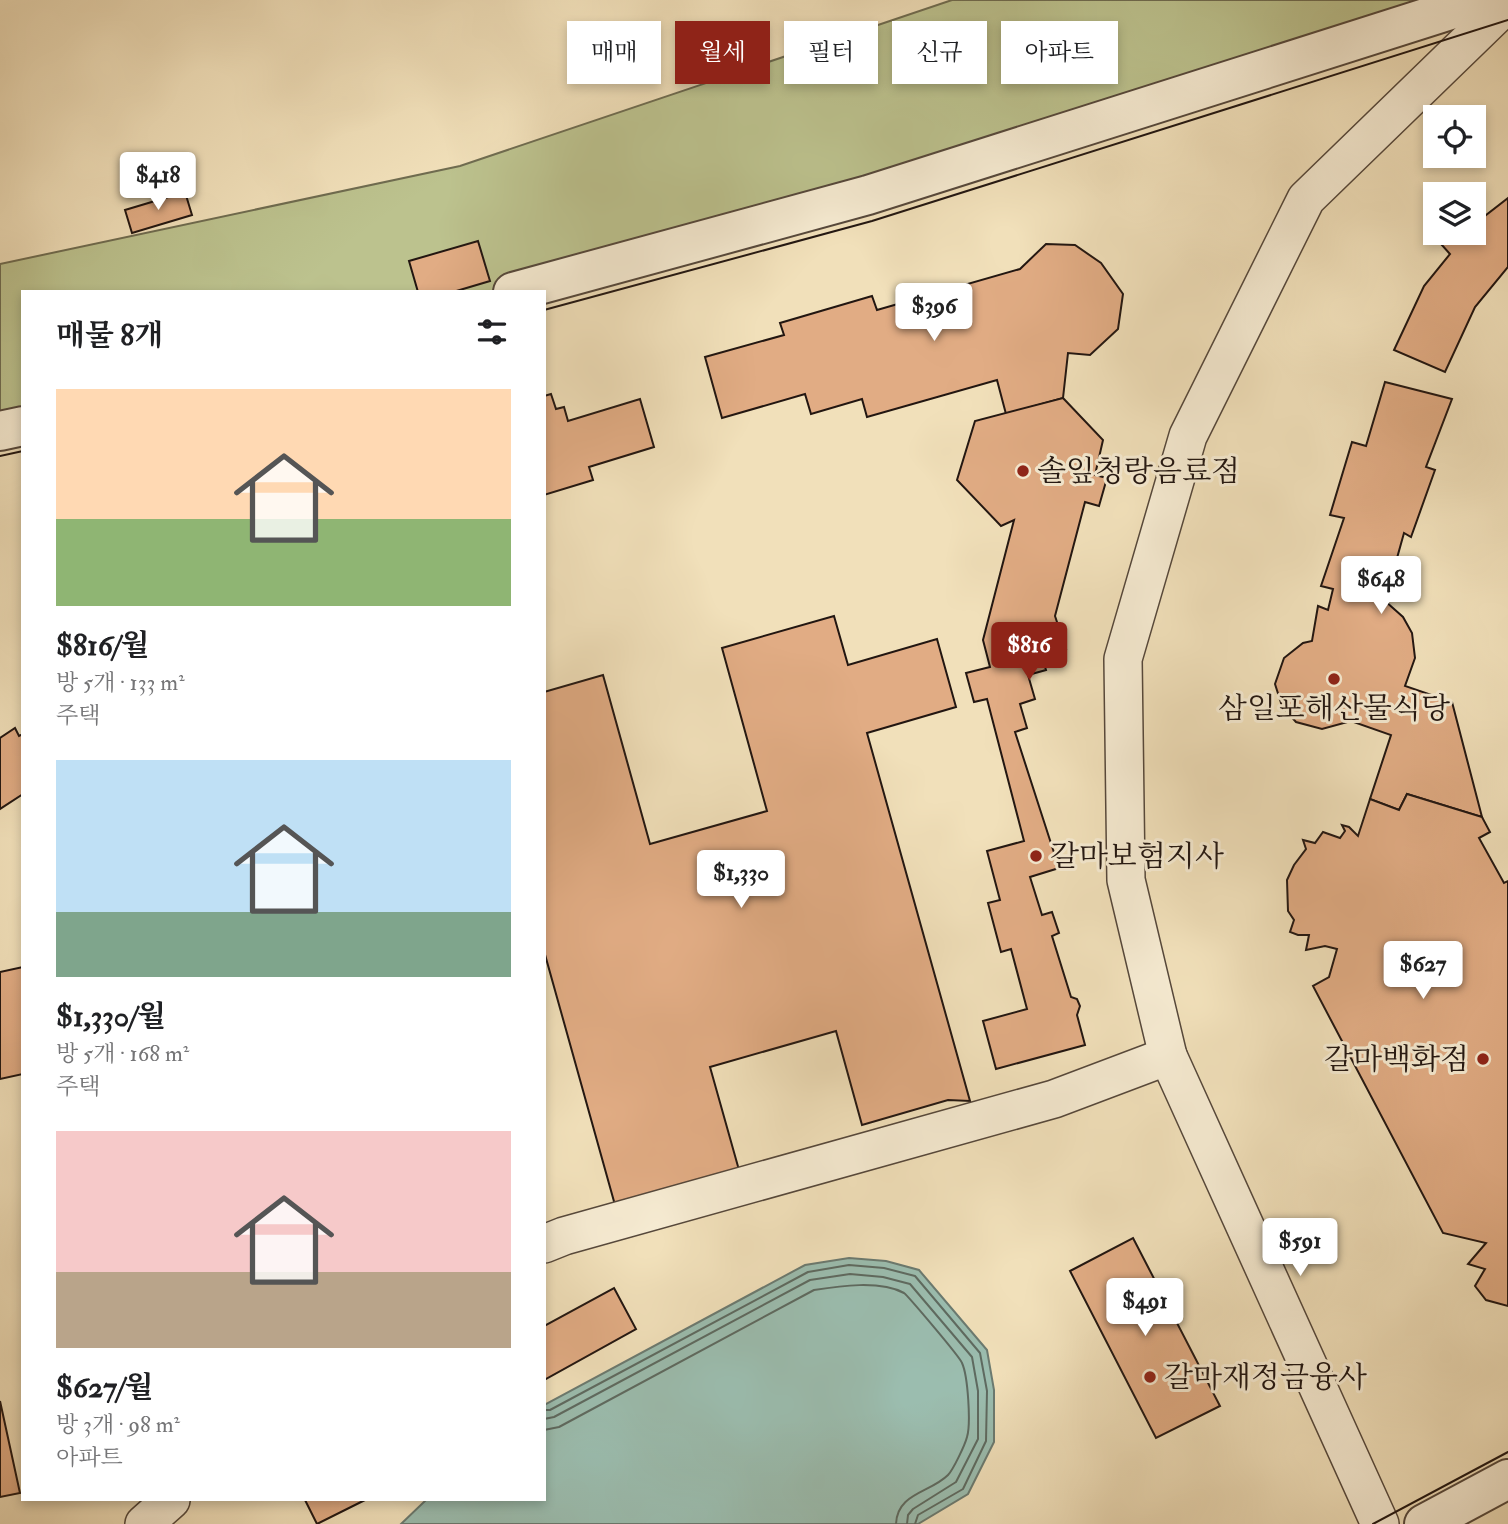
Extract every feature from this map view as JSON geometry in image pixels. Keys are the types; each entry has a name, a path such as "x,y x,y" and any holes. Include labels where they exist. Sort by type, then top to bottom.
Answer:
{"street":[{"path":"520,290 868,195 1482,0"},
{"path":"1380,1524 1168,1056 1126,880 1123,659 1188,436 1306,199 1508,3"},
{"path":"0,431 21,426"},
{"path":"546,1243 1054,1099 1168,1056"},
{"path":"1424,1524 1508,1479"},
{"path":"144,1524 170,1501"}],"green space":[{"path":"952,0 1482,0 520,290 21,290 21,426 0,431 0,264 460,166 703,84 770,84 770,61 784,57 784,84 878,84 878,25"}],"water":[{"path":"849,1258 886,1261 919,1270 987,1350 994,1390 994,1442 968,1494 918,1524 401,1524 425,1501 546,1501 546,1404 805,1265"}],"building":[{"path":"185,192 192,215 132,233 125,210"},
{"path":"1508,198 1508,267 1475,307 1445,372 1394,350 1424,286 1450,254 1442,245 1486,245 1486,215"},
{"path":"478,241 490,281 460,290 417,290 409,261"},
{"path":"1046,244 1075,245 1101,263 1123,294 1118,329 1090,355 1068,353 1063,398 1006,414 997,380 867,417 862,399 811,414 805,394 722,418 705,357 784,335 780,323 872,296 877,310 1020,269"},
{"path":"1385,382 1452,399 1426,467 1435,470 1411,537 1404,533 1385,601 1403,617 1412,633 1415,658 1405,686 1452,702 1482,817 1407,794 1399,810 1370,799 1391,735 1351,721 1322,729 1296,722 1282,706 1275,684 1284,658 1303,643 1312,641 1318,606 1328,610 1333,589 1321,586 1344,518 1330,515 1352,442 1366,446"},
{"path":"551,394 556,409 564,407 568,421 640,399 654,447 589,467 593,480 546,494 546,395"},
{"path":"1063,398 1103,440 1095,475 1107,478 1099,506 1085,502 1055,616 1066,649 1042,657 1046,670 1028,675 1035,699 1020,704 1027,728 1015,732 1059,868 1030,877 1042,915 1052,912 1059,933 1052,936 1071,997 1077,999 1080,1006 1077,1015 1085,1045 996,1069 983,1021 1027,1009 1011,949 1001,952 988,903 1000,900 987,851 1024,841 987,699 974,702 966,673 990,667 983,640 1014,520 1001,526 957,480 975,421"},
{"path":"834,616 848,665 937,639 956,707 867,733 970,1101 948,1100 862,1125 836,1031 710,1067 739,1170 615,1205 546,958 546,691 603,675 650,844 767,811 722,648"},
{"path":"15,728 19,736 21,735 21,795 0,809 0,738"},
{"path":"1407,794 1482,817 1490,832 1479,838 1504,883 1508,881 1508,1306 1486,1300 1475,1286 1485,1269 1468,1264 1486,1243 1443,1233 1313,986 1329,977 1337,949 1325,946 1306,950 1309,935 1290,932 1294,920 1288,911 1287,880 1306,849 1303,840 1315,843 1323,832 1340,838 1345,831 1342,825 1349,827 1358,836 1370,799 1399,810"},
{"path":"21,967 21,1074 0,1079 0,972"},
{"path":"1133,1238 1220,1406 1156,1438 1070,1271"},
{"path":"614,1288 636,1329 546,1379 546,1325"},
{"path":"0,1401 20,1493 0,1497"},
{"path":"306,1501 363,1501 317,1524"}],"tram line":[{"path":"546,309 872,221 1508,20"},
{"path":"0,456 21,451"},
{"path":"1373,1524 1508,1452"}],"place":[{"name":"솔잎청랑음료점","path":"1023,471"},
{"name":"삼일포해산물식당","path":"1334,679"},
{"name":"갈마보험지사","path":"1036,856"},
{"name":"갈마백화점","path":"1483,1059"},
{"name":"갈마재정금융사","path":"1150,1377"}]}
